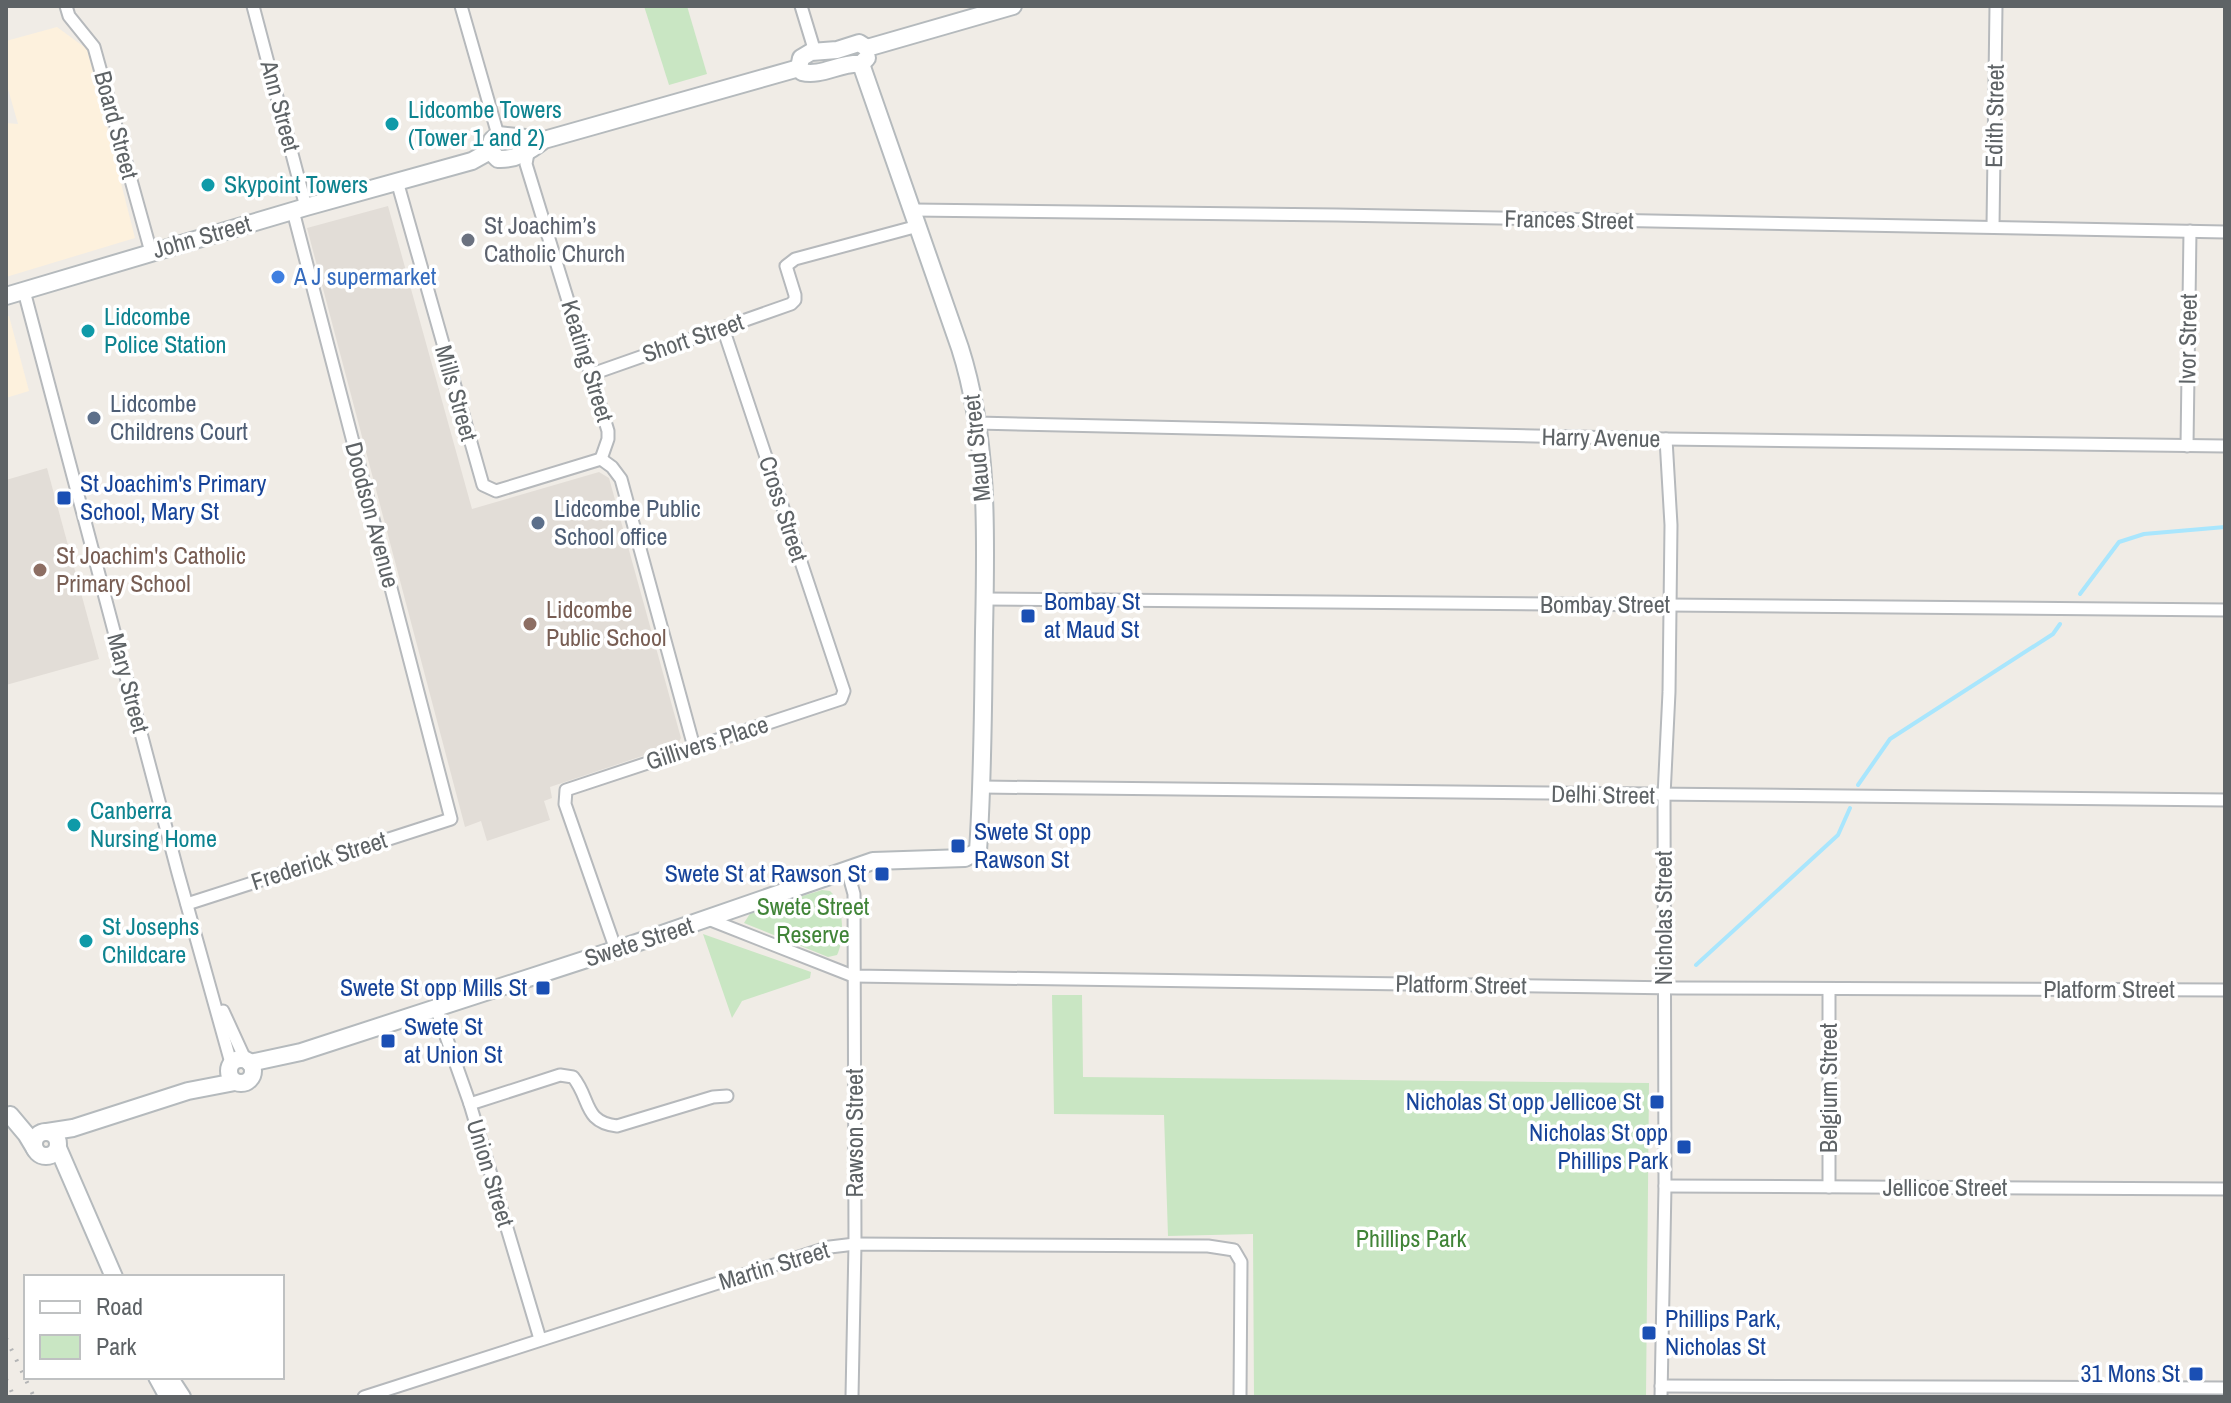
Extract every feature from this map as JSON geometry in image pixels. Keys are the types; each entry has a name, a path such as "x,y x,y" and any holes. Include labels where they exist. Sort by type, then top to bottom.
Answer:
{"street":[{"name":"Board Street","path":"66,6 69,16 94,47 151,252"},
{"name":"Ann Street","path":"253,6 300,209"},
{"path":"461,6 504,136 515,148 509,158"},
{"path":"801,6 815,52"},
{"path":"799,68 802,72 811,73 847,63 1013,6"},
{"name":"Edith Street","path":"1993,226 1996,6"},
{"path":"799,68 801,58 815,52 837,50 859,43 864,56"},
{"name":"Maud Street","path":"864,56 968,374 977,423 984,513 985,599 978,851"},
{"path":"544,140 528,153 509,158 498,159 490,151 492,140 504,136 544,140 799,68"},
{"name":"John Street","path":"6,296 472,161 490,151"},
{"name":"Keating Street","path":"528,153 526,164 608,431 601,459 621,479 694,747"},
{"name":"Mills Street","path":"397,181 483,485 496,491 601,459"},
{"name":"Doodson Avenue","path":"300,209 451,819"},
{"name":"Frances Street","path":"794,301 787,263 915,218 1993,226 2225,232"},
{"name":"Ivor Street","path":"2187,446 2190,231"},
{"name":"Mary Street","path":"24,291 187,904 241,1068"},
{"name":"Short Street","path":"592,374 794,301"},
{"name":"Cross Street","path":"723,328 844,691"},
{"name":"Harry Avenue","path":"977,423 1666,439 2225,446"},
{"name":"Nicholas Street","path":"1661,1391 1665,1186 1664,796 1671,525 1666,439"},
{"name":"Bombay Street","path":"985,599 2225,610"},
{"name":"Gillivers Place","path":"616,950 565,804 566,790 841,699 844,691"},
{"name":"Delhi Street","path":"982,787 2225,800"},
{"name":"Frederick Street","path":"187,904 451,819"},
{"name":"Swete Street","path":"47,1144 85,1124 188,1091 241,1068 301,1052 616,950 847,869 873,861 965,858 978,851"},
{"name":"Rawson Street","path":"847,869 854,894 852,1397"},
{"name":"Platform Street","path":"708,919 853,976 1663,988 2225,990"},
{"name":"Belgium Street","path":"1829,989 1829,1187"},
{"name":"Union Street","path":"436,1008 470,1104 540,1339"},
{"path":"470,1104 560,1075 573,1077 582,1088 590,1114 603,1124 617,1126 713,1097 727,1096"},
{"path":"8,1113 26,1134 47,1144 77,1194 113,1275"},
{"name":"Jellicoe Street","path":"1665,1186 2225,1189"},
{"name":"Martin Street","path":"364,1397 830,1247 855,1244 1208,1246 1234,1250 1241,1262 1240,1397"},
{"path":"158,1379 168,1397"},
{"path":"170,1379 182,1397"},
{"path":"1661,1391 2225,1388"}],"shaded area":[{"path":"57,27 87,49 135,238 6,277 6,123 18,124 6,82 6,41"},
{"name":"Lidcombe Public School","path":"388,206 472,509 599,472 609,478 681,738 678,744 550,787 552,798 544,801 550,820 487,841 481,821 465,827 307,228"},
{"path":"6,316 9,316 29,391 6,398"},
{"name":"St Joachim's Catholic Primary School","path":"47,468 99,659 6,685 6,480"}],"green space":[{"path":"644,6 687,6 707,74 669,85"},
{"name":"Swete Street Reserve","path":"822,890 830,891 835,897 840,912 842,931 837,955 828,957 744,923 751,912"},
{"path":"703,934 811,972 810,978 742,1001 732,1018"},
{"name":"Phillips Park","path":"1052,995 1082,995 1083,1077 1649,1083 1646,1397 1254,1397 1253,1234 1168,1236 1164,1115 1054,1114"}],"waterway":[{"path":"2080,594 2119,542 2144,534 2225,527"},
{"path":"1858,785 1890,739 2053,634 2060,624"},
{"path":"1696,965 1838,835 1850,808"}],"railway":[{"path":"6,1338 24,1376"},
{"path":"6,1379 14,1397"},
{"path":"25,1379 34,1397"}],"place":[{"name":"Lidcombe Towers (Tower 1 and 2)","path":"392,124"},
{"name":"Skypoint Towers","path":"208,185"},
{"name":"St Joachim’s Catholic Church","path":"468,240"},
{"name":"A J supermarket","path":"278,277"},
{"name":"Lidcombe Police Station","path":"88,331"},
{"name":"Lidcombe Childrens Court","path":"94,418"},
{"name":"St Joachim's Primary School, Mary St","path":"64,498"},
{"name":"Lidcombe Public School office","path":"538,523"},
{"name":"St Joachim's Catholic Primary School","path":"40,570"},
{"name":"Bombay St at Maud St","path":"1028,616"},
{"name":"Lidcombe Public School","path":"530,624"},
{"name":"Canberra Nursing Home","path":"74,825"},
{"name":"Swete St opp Rawson St","path":"958,846"},
{"name":"Swete St at Rawson St","path":"882,874"},
{"name":"St Josephs Childcare","path":"86,941"},
{"name":"Swete St opp Mills St","path":"543,988"},
{"name":"Swete St at Union St","path":"388,1041"},
{"name":"Nicholas St opp Jellicoe St","path":"1657,1102"},
{"name":"Nicholas St opp Phillips Park","path":"1684,1147"},
{"name":"Phillips Park, Nicholas St","path":"1649,1333"},
{"name":"31 Mons St","path":"2196,1374"}]}
